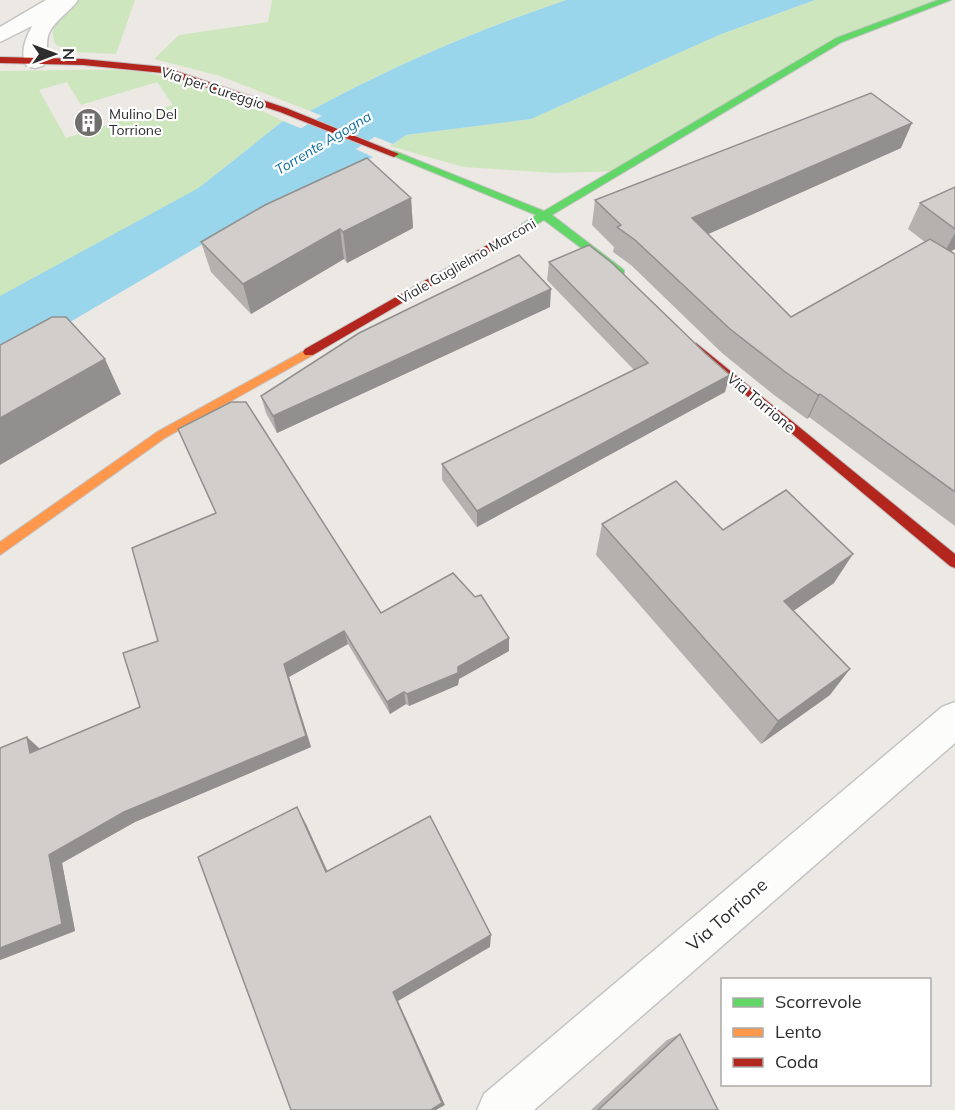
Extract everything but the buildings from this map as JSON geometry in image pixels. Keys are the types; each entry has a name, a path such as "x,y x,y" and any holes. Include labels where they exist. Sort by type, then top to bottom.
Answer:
{"main road":[{"name":"Viale Guglielmo Marconi","path":"0,549 161,435 422,288 839,40 920,8 947,0"},
{"name":"Via per Cureggio","path":"0,60 113,64 164,70 283,110 545,215"},
{"path":"545,215 628,281"},
{"name":"Via Torrione","path":"686,338 720,369 955,562"}],"street":[{"path":"0,36 61,0"},
{"path":"35,61 33,48 36,38 46,21 68,0"},
{"name":"Via Torrione","path":"500,1110 955,719"}],"green space":[{"path":"80,0 135,0 116,54 74,52 56,45 53,38 55,25 63,13"},
{"path":"272,0 566,0 436,50 310,111 220,76 154,59 179,35 268,22"},
{"path":"815,0 947,0 839,40 620,171 556,173 463,167 390,146 406,135 531,119 719,35"},
{"path":"123,70 142,72 175,79 214,92 252,106 283,121 191,194 110,247 0,305 0,71","holes":["67,82 81,105 157,82 173,105 66,138 39,90"]}],"water":[{"path":"566,0 815,0 719,35 531,119 406,135 393,144 310,111 436,50"},
{"path":"283,121 317,135 313,142 322,147 338,141 373,157 128,282 0,355 0,305 110,247 191,194"}],"waterway":[{"name":"Torrente Agogna","path":"0,329 251,187 365,116 667,0"}],"traffic: fast":[{"path":"526,226 839,40 920,8 947,0"},
{"path":"394,154 545,215 620,273"}],"traffic: slow":[{"path":"0,549 161,435 309,352"}],"traffic: jam":[{"path":"0,60 83,62 164,70 283,110 394,154"},
{"path":"309,352 526,226"},
{"path":"696,347 955,562"}],"place":[{"name":"Mulino Del Torrione","path":"88,122"}]}
